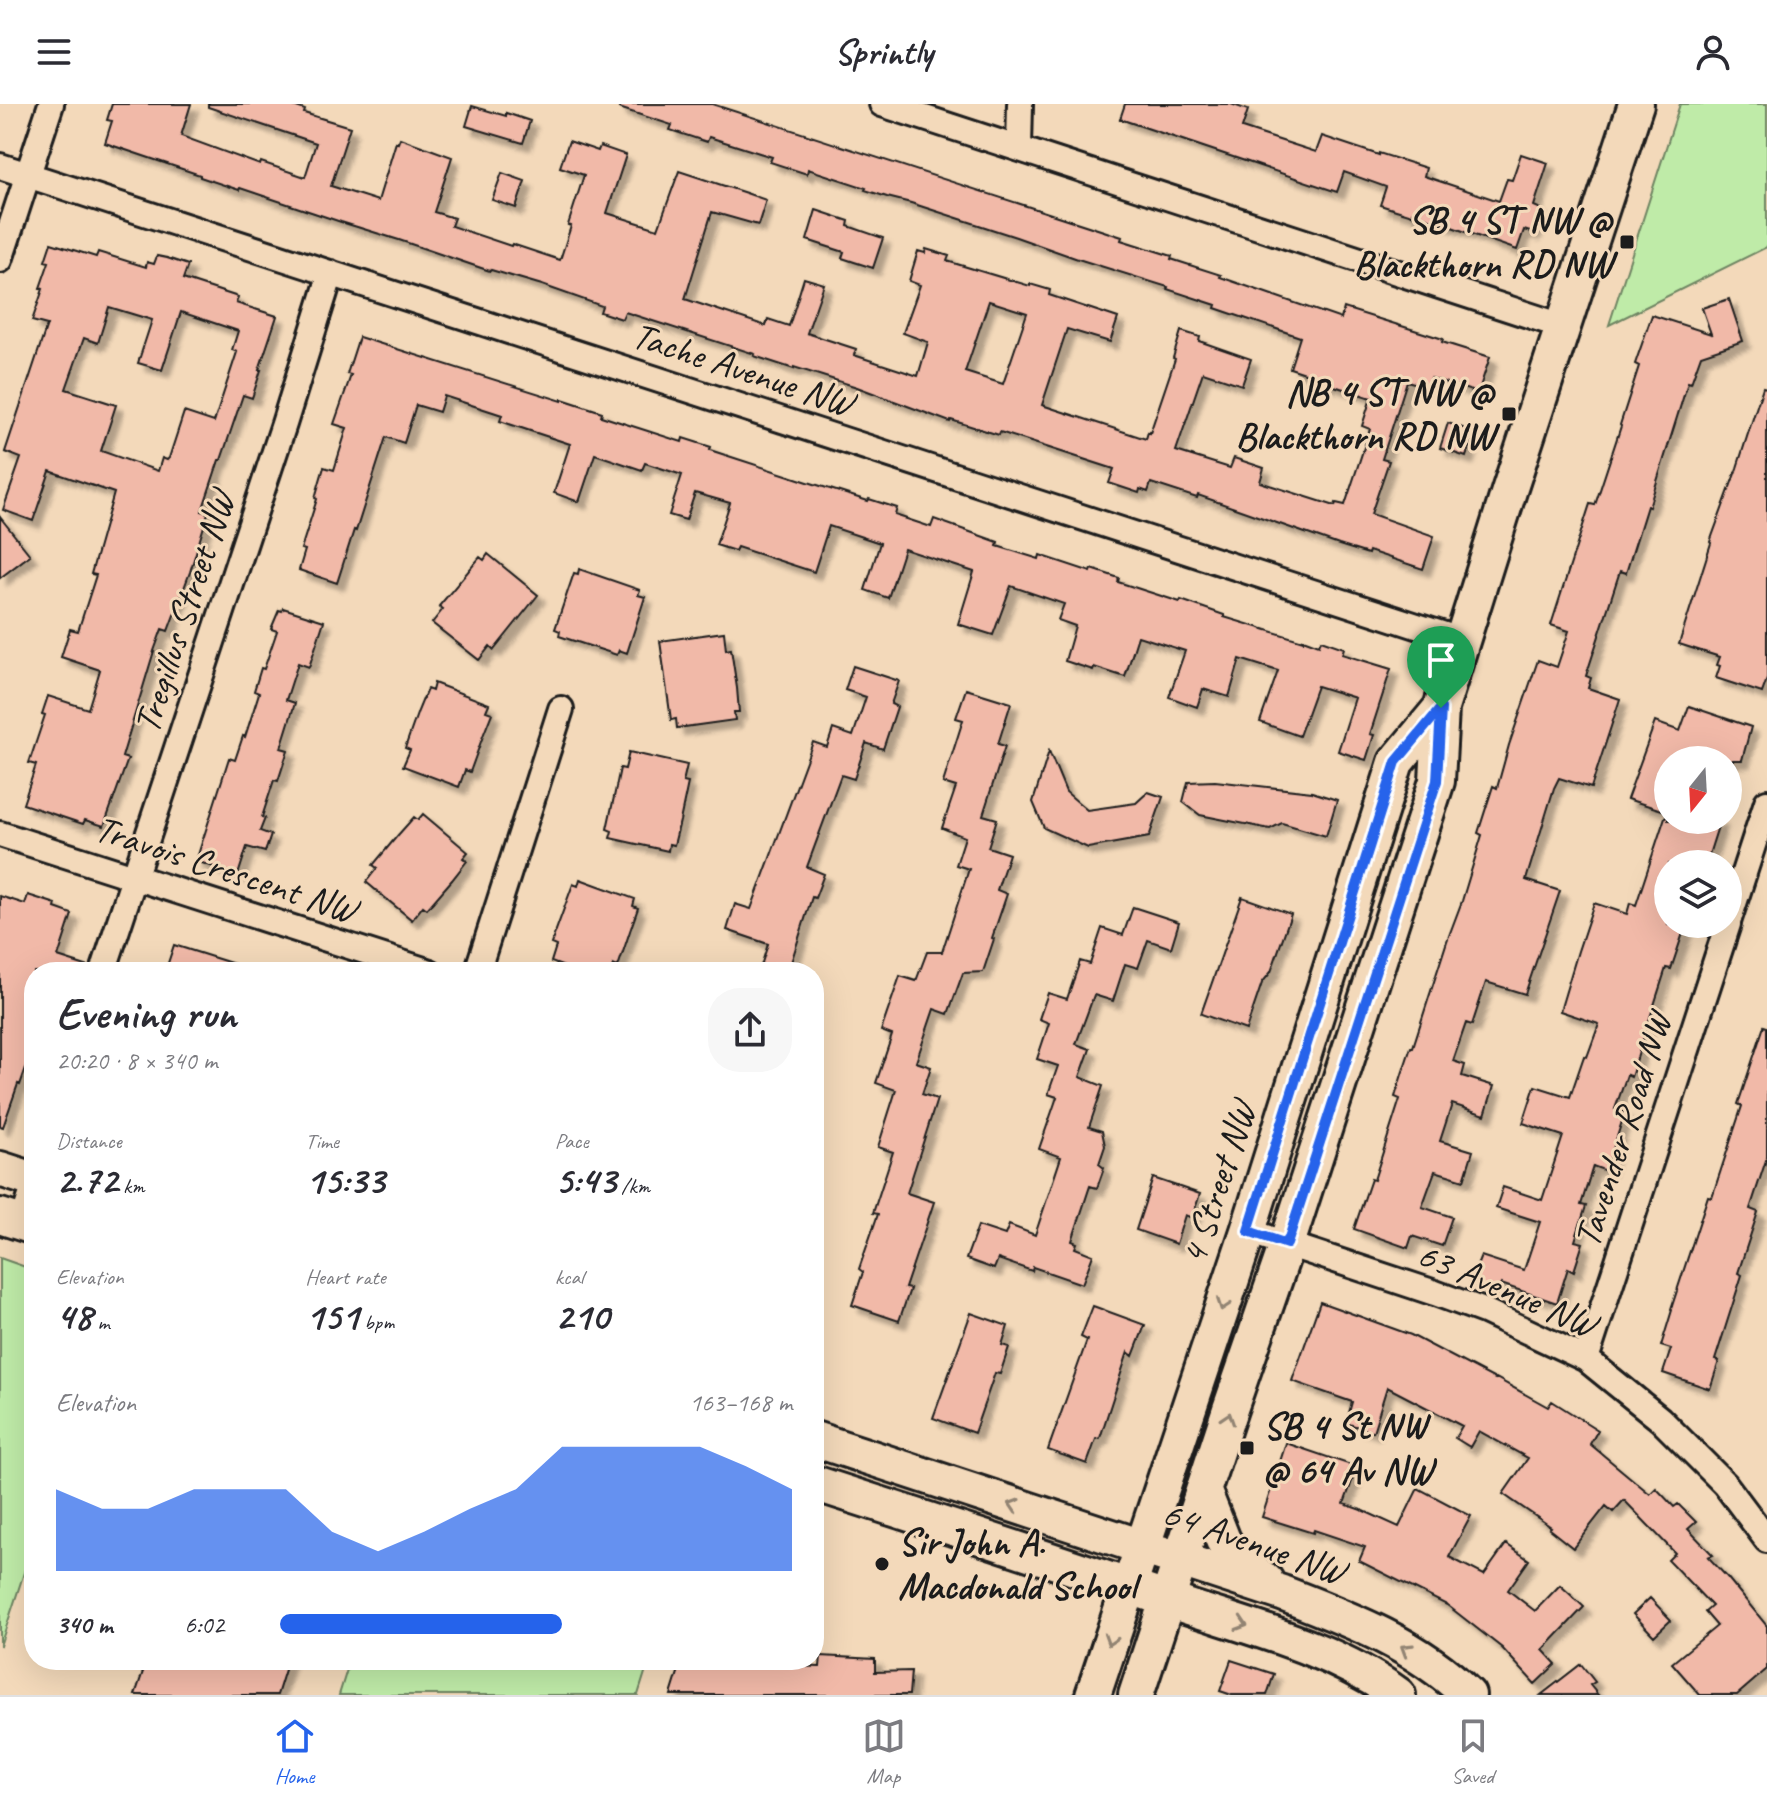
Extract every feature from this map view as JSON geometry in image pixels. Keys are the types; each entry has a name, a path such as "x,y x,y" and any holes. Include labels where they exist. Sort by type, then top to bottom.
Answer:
{"main road":[{"name":"4 Street NW","path":"1136,1695 1437,781 1441,708 1636,104"},
{"name":"4 Street NW","path":"1093,1695 1248,1231 1396,762 1441,708"},
{"path":"0,1169 24,1177"},
{"name":"64 Avenue NW","path":"824,1442 1282,1593 1392,1640 1430,1664 1468,1695"},
{"path":"824,1486 1274,1635 1352,1666 1398,1695"},
{"path":"1204,1492 1223,1540 1233,1556 1282,1593"}],"street":[{"path":"0,260 51,104"},
{"path":"882,104 1562,326"},
{"path":"1019,148 1020,104"},
{"name":"Tache Avenue NW","path":"0,166 1463,641"},
{"name":"Tregillus Street NW","path":"106,962 331,273"},
{"path":"480,962 561,709"},
{"name":"Tavender Road NW","path":"1742,880 1767,802"},
{"name":"Travois Crescent NW","path":"0,834 398,962"},
{"name":"Tavender Road NW","path":"1586,1359 1723,938"},
{"name":"63 Avenue NW","path":"1248,1231 1472,1307 1586,1359 1660,1419 1725,1484 1767,1540"}],"green space":[{"path":"1680,104 1767,104 1767,247 1609,325"},
{"path":"0,1258 24,1266 24,1573 0,1646"},
{"path":"347,1670 646,1670 638,1695 339,1695"}],"building":[{"path":"112,104 191,104 181,136 260,165 261,162 305,177 316,143 208,107 208,104 288,104 305,110 304,113 350,127 331,186 378,201 396,142 400,138 452,157 434,212 454,218 451,226 560,260 584,175 560,167 569,141 598,151 600,146 626,155 607,213 658,229 679,171 766,200 758,225 712,212 685,299 766,326 768,319 789,326 804,278 824,284 807,333 856,349 854,355 918,376 928,342 903,333 920,285 909,281 918,251 925,253 926,249 949,256 947,261 1050,290 1049,295 1118,318 1110,342 1067,329 1042,405 1146,439 1175,359 1181,331 1200,337 1199,341 1251,359 1242,385 1203,372 1176,451 1230,468 1234,458 1264,468 1260,482 1335,506 1336,503 1345,505 1370,429 1362,426 1371,398 1290,368 1300,337 1215,308 1216,305 1168,287 1016,237 808,169 807,174 770,162 772,157 709,137 707,142 670,130 672,125 619,108 620,104 712,104 1122,237 1121,240 1172,256 1171,259 1341,319 1344,308 1490,357 1478,393 1431,378 1428,387 1407,381 1382,459 1389,461 1371,514 1434,536 1423,569 1369,551 1368,554 1339,545 1198,495 1197,498 1151,483 1148,492 1140,489 1139,493 1109,483 1114,469 1000,432 999,435 950,422 857,387 625,312 622,319 600,312 602,306 542,285 200,177 105,143 112,121 107,120","holes":["989,301 1027,313 1003,384 965,372"]},
{"path":"1125,104 1231,104 1248,110 1242,128 1316,152 1322,136 1426,168 1424,176 1499,201 1507,179 1512,180 1521,154 1548,163 1534,206 1541,209 1533,233 1524,230 1517,250 1380,205 1386,187 1344,172 1337,192 1120,119"},
{"path":"472,106 530,121 523,143 466,126"},
{"path":"502,173 525,181 516,208 492,200"},
{"path":"816,210 849,221 848,226 883,238 873,268 842,258 844,252 807,240"},
{"path":"51,243 96,257 98,252 146,267 147,262 154,264 157,256 167,258 188,265 183,279 238,297 236,303 277,316 252,398 243,395 219,460 202,511 208,513 190,572 168,631 162,629 154,651 122,757 128,759 104,826 85,820 83,824 23,804 36,765 29,763 48,696 88,709 100,670 61,657 70,629 78,631 96,575 91,574 114,493 50,471 33,521 3,510 21,458 5,452 47,325 32,321 49,262 45,261","holes":["109,307 152,320 138,363 162,370 181,312 238,331 232,350 237,352 214,422 184,412 169,458 162,458 158,471 101,451 116,405 66,389 84,338 98,343"]},
{"path":"1729,299 1743,341 1701,355 1691,383 1688,382 1649,507 1626,573 1620,571 1586,676 1591,678 1588,688 1620,699 1591,788 1559,778 1526,880 1560,891 1525,994 1486,982 1472,1025 1466,1023 1453,1061 1465,1065 1462,1076 1494,1086 1485,1115 1452,1104 1440,1141 1473,1151 1464,1180 1435,1171 1422,1207 1452,1217 1442,1246 1412,1236 1408,1248 1354,1229 1371,1179 1374,1180 1400,1099 1395,1097 1462,901 1493,786 1497,788 1538,660 1557,667 1569,631 1551,625 1590,504 1595,505 1621,426 1639,366 1635,364 1652,315 1711,334 1702,308"},
{"path":"359,337 562,399 602,412 601,416 682,442 683,438 711,447 710,450 897,508 895,515 931,527 934,519 998,542 997,546 1039,559 1040,555 1091,572 1092,569 1119,578 1118,582 1303,641 1319,645 1321,640 1344,648 1342,654 1391,669 1370,734 1374,735 1366,760 1338,751 1355,698 1317,686 1299,736 1260,722 1278,671 1240,659 1229,697 1203,689 1197,707 1169,697 1185,651 1138,636 1125,677 1065,661 1075,626 1058,620 1064,604 1011,586 993,635 958,624 974,572 904,549 888,598 865,590 880,543 829,526 814,572 737,547 735,551 716,545 730,503 695,493 686,520 669,515 682,475 645,463 642,470 595,454 579,502 554,493 570,444 500,421 502,415 444,396 439,412 416,405 404,443 386,437 337,583 299,570 305,550 301,549 324,467 334,470 347,428 334,424 351,375 347,374"},
{"path":"1763,387 1767,388 1767,679 1762,693 1716,678 1720,657 1679,644"},
{"path":"1448,423 1474,432 1466,457 1440,448"},
{"path":"0,517 30,555 0,578"},
{"path":"488,554 538,595 494,650 490,646 479,660 432,623 443,609 439,606 480,557 484,560"},
{"path":"579,569 640,590 638,595 645,597 627,653 619,650 617,655 559,636 560,631 555,629 574,573 578,574"},
{"path":"283,608 324,621 309,667 298,663 286,700 295,703 281,748 288,750 278,781 274,780 260,831 271,835 265,852 247,847 238,875 196,861 229,758 235,760 245,737 259,693 254,691 277,631 271,629 279,610"},
{"path":"724,632 726,650 731,649 739,712 734,712 735,720 677,728 676,719 671,720 660,641"},
{"path":"853,666 899,681 891,704 897,707 883,749 866,743 854,779 841,775 807,867 824,874 815,898 812,897 791,962 762,962 768,944 727,930 735,904 751,909 813,742 827,747 833,729 853,736 866,697 845,690"},
{"path":"434,683 489,704 486,711 492,713 470,772 465,770 459,787 403,766 410,750 405,748 418,711 427,689 432,691"},
{"path":"966,689 1011,703 998,744 1005,746 983,815 997,819 988,847 1009,854 997,890 1007,894 983,972 963,973 948,1014 934,1009 916,1062 931,1067 922,1094 937,1099 907,1193 934,1202 905,1288 910,1289 899,1321 852,1305 863,1272 859,1269 878,1214 873,1213 893,1152 878,1147 896,1090 876,1083 892,1035 881,1031 900,976 916,981 927,952 942,952 969,869 956,865 965,837 942,828 956,787 943,783 963,720 956,718"},
{"path":"1689,706 1751,727 1742,760 1742,746 1654,746 1654,808 1627,799 1655,722 1680,731"},
{"path":"1049,751 1066,792 1087,810 1136,803 1148,792 1163,797 1149,837 1088,848 1044,828 1033,802"},
{"path":"629,752 687,765 683,782 688,783 680,821 674,845 669,844 668,851 610,838 612,831 607,829 620,768 625,769"},
{"path":"1215,781 1312,792 1337,800 1326,836 1282,823 1270,829 1200,815 1183,802 1188,782"},
{"path":"423,814 468,852 463,858 467,861 452,880 427,909 423,906 412,920 366,882 377,868 373,865 398,835 414,817 418,820"},
{"path":"1659,834 1716,834 1710,850 1654,850"},
{"path":"1654,850 1654,938 1681,938 1671,969 1666,968 1631,1077 1627,1075 1615,1109 1625,1112 1606,1171 1593,1166 1581,1205 1586,1206 1575,1241 1583,1243 1574,1271 1568,1268 1557,1303 1501,1284 1497,1293 1470,1283 1481,1256 1524,1270 1540,1222 1496,1208 1503,1187 1542,1200 1563,1136 1523,1123 1535,1086 1570,1097 1599,1024 1560,1011 1594,903 1627,914 1630,903 1636,905"},
{"path":"580,879 635,899 633,906 638,908 620,962 551,962 556,946 551,944 573,884 578,886"},
{"path":"28,895 56,904 55,908 72,914 58,957 74,962 24,962 24,1074 3,1127 0,1126 0,896 25,904"},
{"path":"1242,897 1291,914 1246,1030 1201,1014"},
{"path":"1133,907 1179,922 1171,948 1148,940 1138,968 1125,964 1113,1001 1094,995 1076,1044 1090,1049 1080,1077 1103,1086 1089,1127 1102,1131 1105,1146 1099,1164 1104,1168 1097,1188 1090,1186 1072,1241 1077,1243 1075,1248 1093,1255 1082,1284 998,1259 994,1269 966,1259 978,1226 1005,1235 1009,1225 1035,1235 1061,1157 1039,1149 1057,1097 1048,1094 1058,1066 1037,1059 1049,1023 1039,1019 1048,993 1067,999 1080,961 1090,964 1102,928 1123,935"},
{"path":"174,945 228,962 168,962"},
{"path":"1764,1026 1767,1027 1767,1157 1750,1209 1758,1212 1738,1273 1742,1275 1715,1360 1719,1361 1710,1389 1663,1373 1671,1349 1661,1346 1708,1196 1712,1197 1742,1106 1738,1104"},
{"path":"1153,1178 1200,1194 1192,1218 1185,1215 1176,1244 1136,1230"},
{"path":"1320,1302 1411,1335 1548,1407 1552,1401 1598,1430 1590,1444 1650,1494 1656,1488 1674,1507 1678,1504 1696,1522 1688,1529 1713,1555 1708,1557 1767,1626 1767,1669 1737,1695 1700,1695 1672,1663 1717,1626 1705,1612 1712,1606 1668,1560 1675,1553 1624,1500 1613,1512 1606,1506 1573,1548 1549,1529 1551,1527 1503,1494 1528,1458 1479,1431 1470,1447 1455,1438 1462,1426 1387,1387 1373,1432 1346,1423 1352,1402 1292,1381"},
{"path":"1093,1306 1145,1325 1133,1356 1128,1352 1100,1438 1096,1439 1087,1464 1048,1450 1087,1340 1081,1337"},
{"path":"971,1313 1008,1326 1002,1345 1009,1347 1000,1374 995,1373 974,1433 933,1418"},
{"path":"1286,1443 1357,1467 1344,1504 1399,1527 1418,1488 1471,1516 1449,1557 1484,1575 1506,1544 1529,1560 1508,1590 1535,1611 1560,1585 1584,1607 1543,1650 1556,1664 1535,1684 1502,1648 1447,1605 1359,1561 1365,1547 1262,1517"},
{"path":"1650,1598 1671,1620 1654,1636 1633,1614"},
{"path":"824,1656 875,1659 875,1672 911,1671 909,1695 671,1695 679,1670 824,1670"},
{"path":"1231,1660 1274,1674 1267,1695 1232,1695 1220,1691"},
{"path":"1581,1664 1595,1682 1590,1685 1598,1695 1541,1695"},
{"path":"144,1670 285,1670 277,1695 135,1695"}],"place":[{"name":"SB 4 ST NW @ Blackthorn RD NW","path":"1627,242"},
{"name":"NB 4 ST NW @ Blackthorn RD NW","path":"1509,414"},
{"name":"SB 4 St NW @ 64 Av NW","path":"1247,1448"},
{"name":"Sir John A. Macdonald School","path":"882,1564"}],"route":[{"path":"1441,708 1437,781 1287,1244 1248,1231 1396,762 1441,708"}]}
